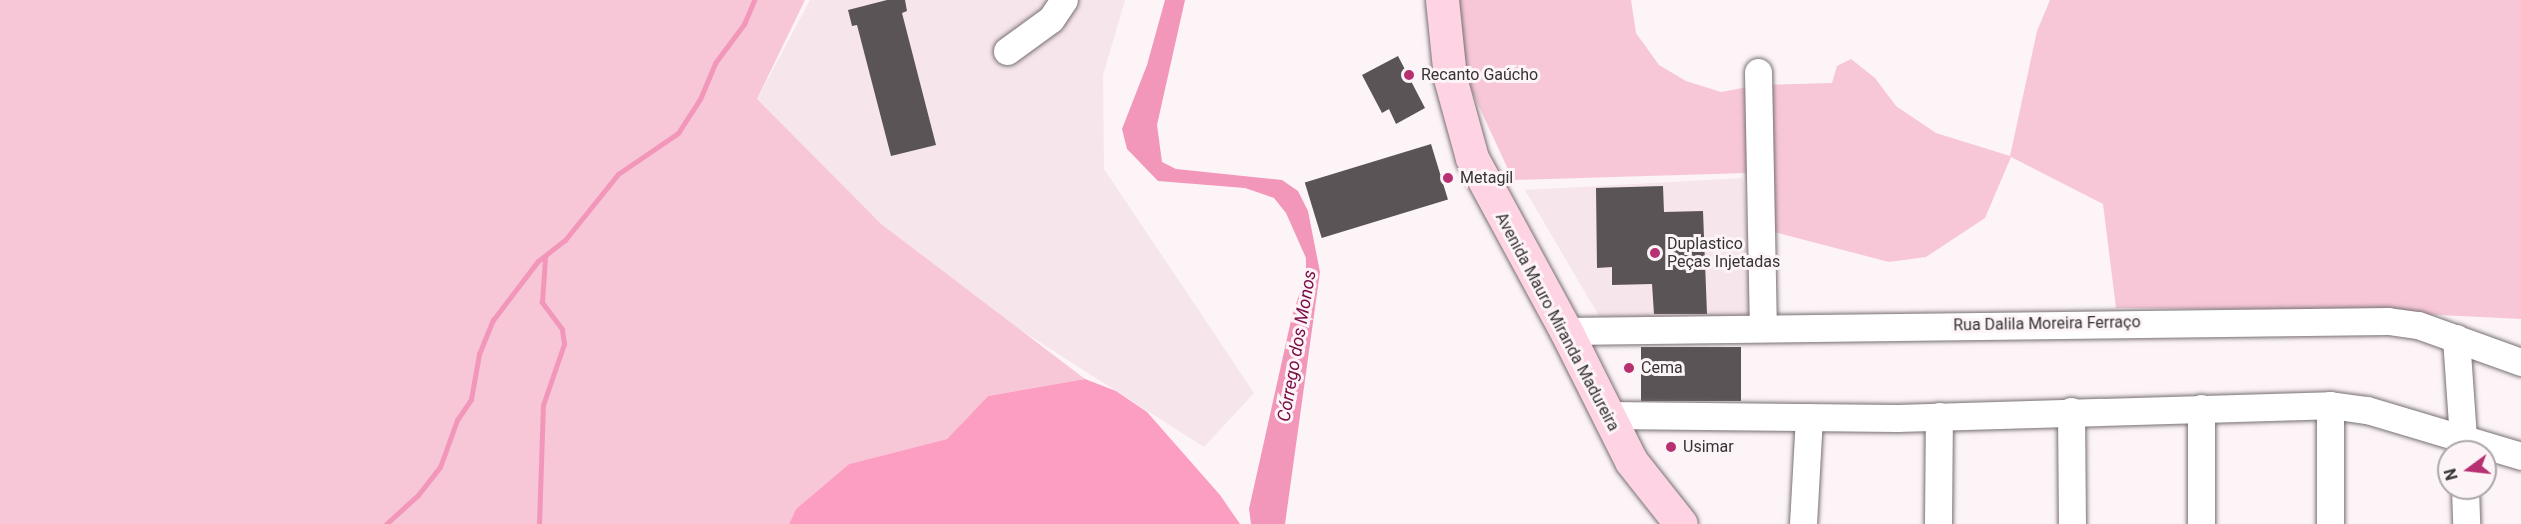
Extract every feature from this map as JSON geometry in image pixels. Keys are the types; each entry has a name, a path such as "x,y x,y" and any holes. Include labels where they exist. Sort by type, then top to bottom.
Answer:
{"main road":[{"name":"Avenida Mauro Miranda Madureira","path":"1442,0 1450,78 1472,158 1566,331 1631,461 1681,524"}],"street":[{"path":"1007,51 1051,19 1064,0"},
{"path":"1758,72 1763,328"},
{"name":"Rua Dalila Moreira Ferraço","path":"1566,331 2388,321 2418,326 2521,362"},
{"path":"2456,338 2464,440"},
{"path":"1606,415 1940,416 2330,405 2367,411 2450,440"},
{"path":"2330,405 2330,524"},
{"path":"2201,408 2201,524"},
{"path":"2071,411 2072,524"},
{"path":"1938,524 1940,416"},
{"path":"1803,524 1809,417"},
{"path":"2497,451 2521,456"},
{"path":"2465,500 2466,524"}],"shaded area":[{"path":"0,0 805,0 757,99 881,224 1085,379 988,396 947,439 849,464 796,509 789,524 0,524"},
{"path":"810,0 1125,0 1103,75 1104,169 1254,393 1204,447 869,233 747,118"},
{"path":"1458,0 1631,0 1636,33 1659,65 1686,81 1721,92 1758,85 1832,83 1837,66 1851,59 1875,78 1896,106 1936,133 2010,156 2037,31 2050,0 2521,0 2521,319 2338,310 2116,308 2103,204 2011,157 1985,218 1926,257 1889,262 1751,226 1746,173 1513,180 1463,72"},
{"name":"Duplastico Peças Injetadas","path":"1743,178 1753,317 1599,316 1525,190"},
{"path":"1085,379 1116,391 1147,412 1220,495 1240,524 789,524 796,509 849,464 947,439 988,396"}],"water":[{"name":"Córrego dos Monos","path":"1165,0 1185,0 1157,125 1162,162 1176,169 1282,180 1298,191 1308,211 1320,272 1285,524 1251,524 1249,509 1292,316 1306,274 1306,258 1286,213 1274,198 1245,188 1158,181 1127,149 1122,129 1147,65"}],"building":[{"path":"887,0 905,0 907,11 902,13 936,145 891,156 857,25 852,26 848,10"},
{"path":"1398,56 1425,108 1396,124 1389,109 1382,113 1362,75"},
{"path":"1431,144 1448,199 1322,238 1305,183"},
{"path":"1663,186 1664,212 1703,211 1707,314 1654,314 1652,284 1612,285 1612,267 1597,268 1596,188"},
{"path":"1641,347 1741,347 1741,401 1641,401"}],"waterway":[{"path":"386,524 418,495 440,467 457,420 471,399 479,354 493,320 538,261 565,240 618,174 678,133 700,99 715,63 744,24 754,0"},
{"path":"539,524 543,405 564,344 562,329 542,302 545,258"}],"place":[{"name":"Recanto Gaúcho","path":"1409,75"},
{"name":"Metagil","path":"1448,178"},
{"name":"Duplastico Peças Injetadas","path":"1655,253"},
{"name":"Cema","path":"1629,368"},
{"name":"Usimar","path":"1671,447"}]}
